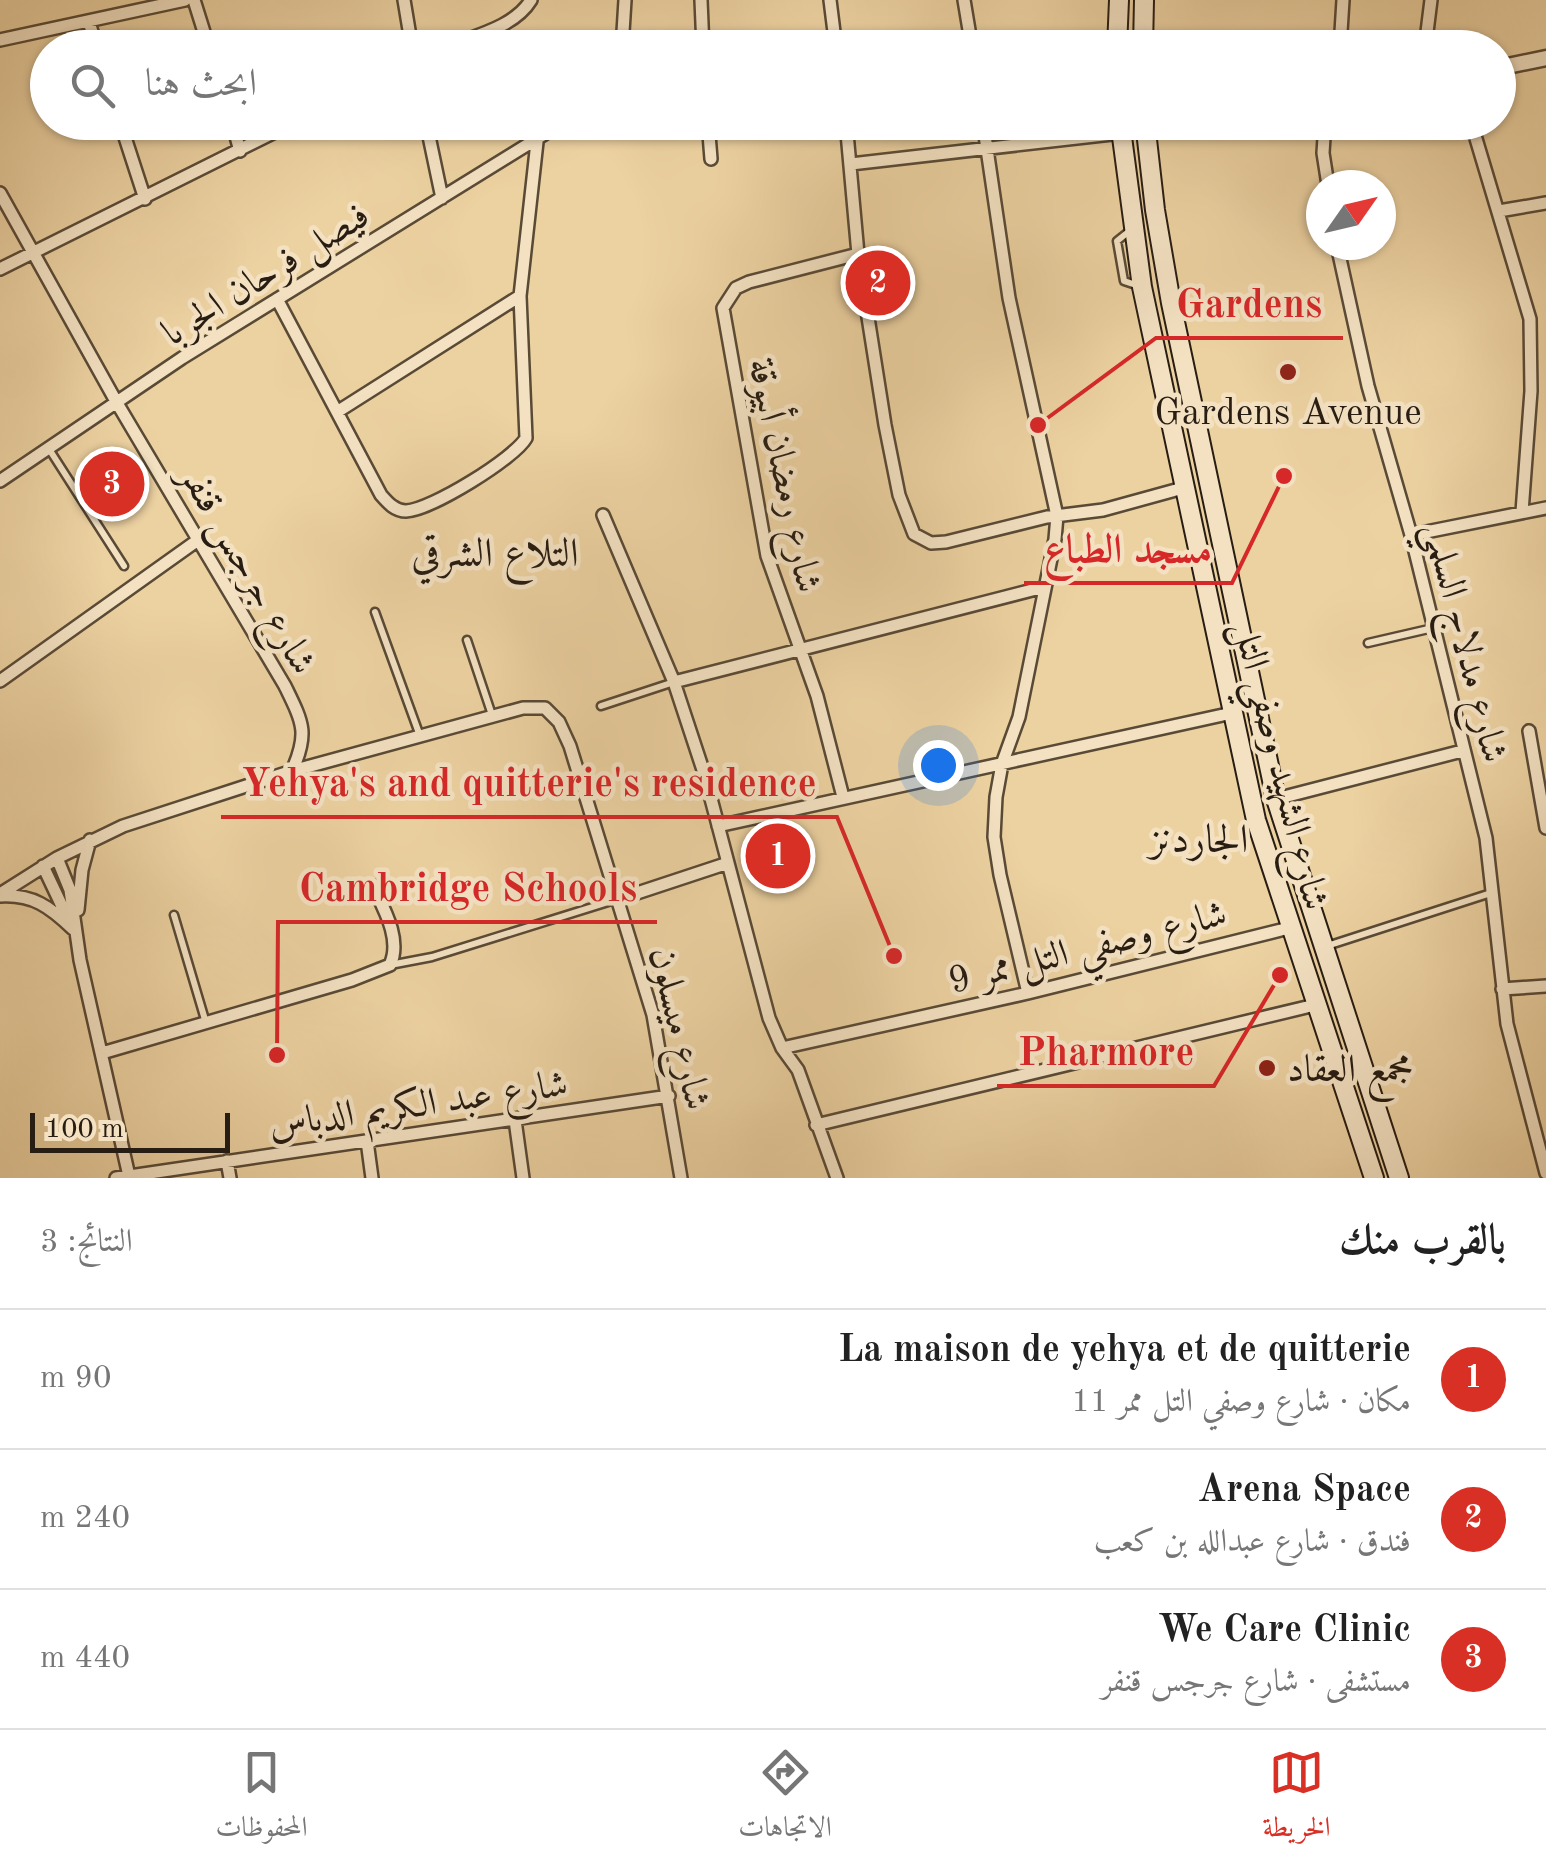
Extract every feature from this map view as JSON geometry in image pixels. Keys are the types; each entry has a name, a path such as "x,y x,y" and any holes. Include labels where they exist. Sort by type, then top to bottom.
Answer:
{"main road":[{"path":"1118,30 1119,0"},
{"path":"1143,30 1144,0"},
{"name":"شارع الشهيد وصفي التل","path":"1122,140 1142,287 1256,820 1374,1178"},
{"name":"شارع الشهيد وصفي التل","path":"1147,140 1171,303 1276,798 1399,1178"}],"street":[{"path":"49,30 185,0"},
{"path":"194,0 203,30"},
{"path":"404,0 409,30"},
{"path":"488,30 522,13 531,0"},
{"path":"623,30 625,0"},
{"path":"701,0 702,30"},
{"path":"830,0 834,30"},
{"path":"964,0 969,30"},
{"path":"1341,30 1343,0"},
{"path":"1428,30 1432,0"},
{"path":"89,22 91,30"},
{"path":"0,40 30,34"},
{"path":"1516,64 1546,58"},
{"path":"126,140 144,199"},
{"path":"237,140 240,151"},
{"path":"0,269 261,140"},
{"path":"430,140 442,198"},
{"name":"فيصل فرحان الجربا","path":"0,480 277,299 540,140"},
{"path":"709,140 711,159"},
{"path":"848,140 858,254 885,425 902,506 914,534 931,543 946,542 1057,516 1103,510 1183,488"},
{"path":"985,140 1010,298 1057,516 1019,717 1002,764 996,796 994,837 1008,918 1028,992"},
{"path":"851,164 1047,140"},
{"path":"1324,140 1326,170"},
{"path":"1477,140 1524,288 1532,348 1522,512"},
{"path":"277,299 389,504 404,511 431,502 512,454 526,438 520,296 537,142"},
{"name":"شارع جرجس قنفر","path":"0,194 301,720 304,737 292,771"},
{"path":"1499,211 1546,203"},
{"name":"شارع رمضان أبيوقة","path":"843,797 816,696 774,581 759,521 723,308 736,288 749,282 858,254"},
{"name":"شارع مدلاج السلمي","path":"1339,260 1368,386 1411,534 1486,838 1502,989 1514,1060 1546,1174"},
{"path":"338,412 520,296"},
{"path":"1411,534 1546,508"},
{"path":"603,515 674,682 718,826 769,1018 782,1048 798,1070 837,1178"},
{"path":"0,682 198,540"},
{"path":"674,682 1044,587"},
{"name":"شارع ميسلون","path":"0,895 57,858 123,826 292,771 492,717 545,708 559,722 619,899 653,1015 681,1178"},
{"path":"718,826 1232,713"},
{"path":"1529,731 1546,828"},
{"path":"1276,798 1462,751"},
{"path":"73,928 90,840"},
{"path":"57,858 70,890 73,928 102,1053 122,1177"},
{"path":"619,899 728,863"},
{"path":"43,866 73,928"},
{"path":"102,1053 352,980 390,965 394,956 392,934 373,886"},
{"path":"0,895 34,899 50,907 73,928"},
{"name":"شارع وصفي التل ممر 9","path":"782,1048 1289,928"},
{"path":"1502,989 1546,986"},
{"path":"816,1124 1315,1006"},
{"name":"شارع عبد الكريم الدباس","path":"122,1177 669,1096"},
{"path":"515,1120 523,1178"},
{"path":"367,1141 372,1178"},
{"path":"227,1161 230,1178"}],"lane":[{"path":"49,448 124,566"},
{"path":"375,612 421,737"},
{"path":"1368,643 1434,628"},
{"path":"467,640 492,717"},
{"path":"601,706 674,682"},
{"path":"1324,946 1492,892"},
{"path":"390,965 432,958 619,899"},
{"path":"174,915 206,1023"}],"place":[{"name":"Arena Space","path":"878,283"},
{"name":"Gardens Avenue","path":"1288,372"},
{"name":"Gardens","path":"1038,425"},
{"name":"مسجد الطباع","path":"1284,476"},
{"name":"We Care Clinic","path":"112,484"},
{"name":"La maison de yehya et de quitterie","path":"778,856"},
{"name":"Yehya's and quitterie's residence","path":"894,956"},
{"name":"Pharmore","path":"1280,975"},
{"name":"Cambridge Schools","path":"277,1055"},
{"name":"مجمع العقاد","path":"1267,1068"}],"district":[{"name":"التلاع الشرقي","path":"495,552"},
{"name":"الجاردنز","path":"1199,838"}]}
